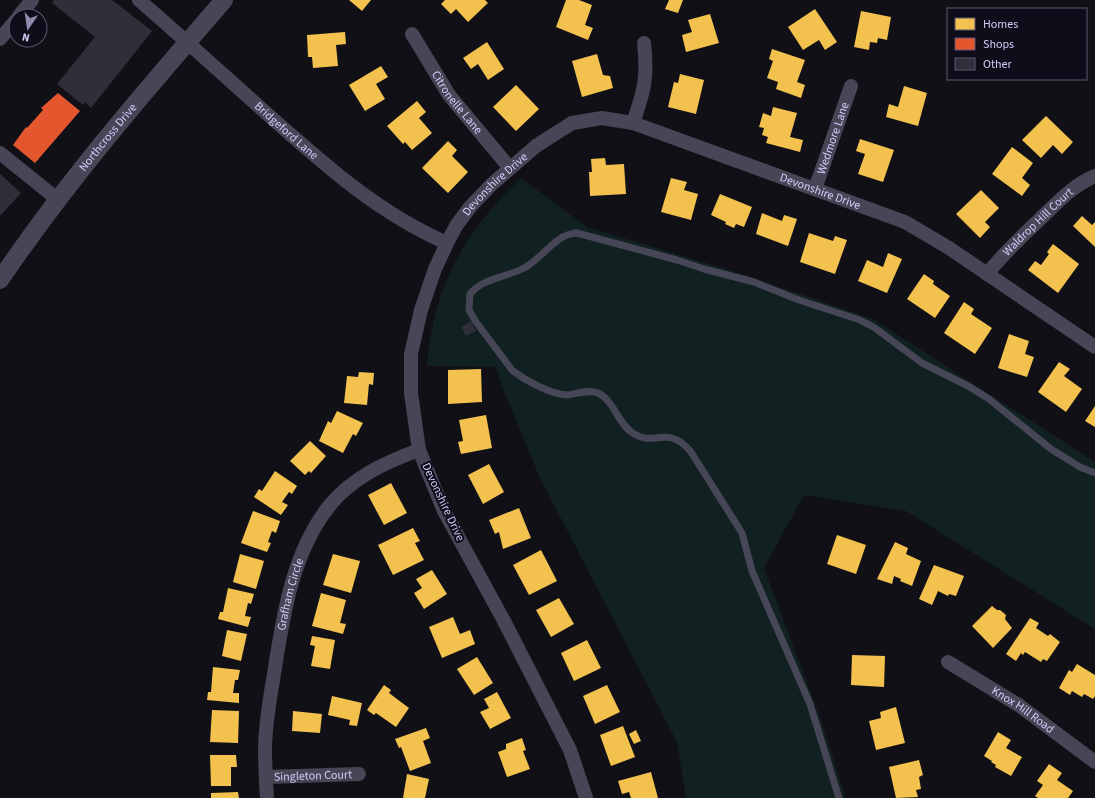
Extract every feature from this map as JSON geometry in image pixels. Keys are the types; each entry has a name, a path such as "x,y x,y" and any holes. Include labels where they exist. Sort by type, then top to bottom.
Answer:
{"street":[{"path":"26,8 32,0"},
{"name":"Bridgeford Lane","path":"139,0 350,186 400,220 447,244"},
{"name":"Northcross Drive","path":"0,280 57,199 112,130 224,0"},
{"path":"0,39 8,30"},
{"name":"Citronelle Lane","path":"412,34 449,95 509,167"},
{"path":"633,123 647,76 644,44"},
{"name":"Wedmore Lane","path":"815,189 851,86"},
{"name":"Devonshire Drive","path":"586,798 570,750 504,621 444,511 419,450 411,393 411,354 421,310 435,269 456,226 470,207 509,167 536,146 572,123 602,118 633,123 905,222 949,248 1095,347"},
{"path":"0,153 57,199"},
{"name":"Waldrop Hill Court","path":"987,274 1003,254 1059,201 1077,186 1095,176"},
{"name":"Grafham Circle","path":"267,798 265,748 281,630 289,591 310,536 331,504 365,474 395,459 419,450"},
{"name":"Knox Hill Road","path":"948,662 1020,706 1095,762"},
{"name":"Singleton Court","path":"266,777 359,774"}],"lane":[{"path":"839,798 810,704 752,571 742,533 691,452 683,443 676,439 642,438 632,433 605,397 598,393 586,392 561,394 529,382 518,375 476,322 469,310 470,294 481,284 524,268 537,260 568,233 577,233 754,282 799,300 860,320 874,328 922,363 968,386 989,399 1051,449 1080,467 1095,473"}],"shaded area":[{"path":"521,178 587,227 736,272 873,319 1095,462 1095,629 906,511 804,495 764,568 821,720 846,798 686,798 677,742 540,478 503,389 496,367 427,366 430,337 436,311 444,286 455,263 468,240 483,219"}],"building: Homes":[{"path":"349,0 371,0 362,11"},
{"path":"445,0 485,0 488,3 468,22 456,9 451,14 441,4"},
{"path":"566,0 579,0 592,5 585,25 593,28 588,40 556,27"},
{"path":"669,0 683,0 678,13 665,9"},
{"path":"815,9 837,42 825,50 819,40 803,50 788,27"},
{"path":"861,11 891,17 887,40 878,38 877,43 870,42 869,50 854,47"},
{"path":"710,14 719,43 686,52 682,35 692,32 688,20"},
{"path":"345,32 346,44 336,45 338,66 313,68 312,57 308,57 307,35"},
{"path":"487,42 504,69 488,80 478,64 471,69 463,58"},
{"path":"772,49 805,60 797,82 805,85 801,98 776,89 778,82 767,78 773,61 769,59"},
{"path":"597,54 603,75 610,76 613,88 582,97 572,61"},
{"path":"381,66 388,77 376,84 385,99 365,111 349,85"},
{"path":"680,74 704,80 696,114 668,107 674,82 678,83"},
{"path":"516,85 539,109 516,131 493,107"},
{"path":"904,86 927,93 918,126 886,117 889,104 898,107"},
{"path":"417,101 426,112 419,118 432,133 412,150 405,142 403,144 387,126"},
{"path":"773,107 797,113 790,137 803,140 800,152 766,143 768,137 762,135 764,128 759,127 763,113 771,116"},
{"path":"1046,116 1073,142 1062,154 1053,145 1041,158 1022,140"},
{"path":"860,139 894,150 883,182 858,174 865,154 856,151"},
{"path":"448,141 457,150 452,156 468,172 448,193 422,168"},
{"path":"1012,147 1033,163 1022,178 1030,185 1022,196 992,174"},
{"path":"605,158 606,165 624,164 626,194 590,196 589,172 592,172 591,159"},
{"path":"671,178 687,182 684,190 698,194 691,220 661,212"},
{"path":"981,190 999,208 985,222 990,227 980,238 956,214"},
{"path":"720,194 752,207 744,227 736,224 734,228 725,224 726,222 711,215"},
{"path":"762,213 782,221 784,215 797,219 788,246 756,234"},
{"path":"1082,216 1092,225 1095,222 1095,247 1073,226"},
{"path":"809,233 833,241 835,236 847,240 835,274 800,262"},
{"path":"1053,244 1079,264 1058,293 1028,270 1035,261 1041,265 1049,254 1047,252"},
{"path":"888,253 902,259 887,293 858,281 867,260 883,267"},
{"path":"924,274 934,281 933,284 950,296 935,318 907,299"},
{"path":"964,302 974,309 971,314 992,328 975,354 944,333"},
{"path":"1009,334 1029,341 1025,354 1034,357 1027,377 998,368"},
{"path":"1059,362 1070,369 1064,376 1082,389 1066,412 1038,392"},
{"path":"481,369 482,402 448,404 448,370"},
{"path":"359,372 374,373 373,385 369,384 367,405 344,403 347,376 358,377"},
{"path":"1095,406 1095,427 1085,421"},
{"path":"337,411 363,423 356,436 353,434 343,453 319,441 328,421 331,423"},
{"path":"486,415 492,448 461,454 458,442 463,441 459,420"},
{"path":"310,441 326,456 311,473 309,471 305,475 290,461"},
{"path":"489,464 504,492 483,504 468,475"},
{"path":"275,471 297,486 292,494 289,492 282,502 288,505 281,515 254,497 259,489 262,491"},
{"path":"391,483 407,513 384,525 368,495"},
{"path":"519,508 531,538 503,549 499,532 495,534 489,520"},
{"path":"253,511 280,521 276,533 272,531 268,542 271,543 267,552 241,543"},
{"path":"413,528 420,541 415,543 424,560 393,575 378,545"},
{"path":"837,535 866,545 856,574 827,564"},
{"path":"895,542 908,548 906,554 921,561 912,586 900,581 901,579 894,576 892,584 877,579"},
{"path":"541,550 557,581 529,595 513,565"},
{"path":"240,554 264,561 256,589 233,582"},
{"path":"333,554 360,561 351,593 323,585"},
{"path":"934,565 964,576 956,596 949,594 948,596 938,591 932,605 919,599"},
{"path":"432,570 447,594 424,609 414,593 422,588 416,579"},
{"path":"228,588 254,594 251,604 248,603 245,616 251,617 248,627 218,619 220,612 223,612"},
{"path":"321,593 346,600 340,623 346,624 343,634 312,626"},
{"path":"559,598 574,624 551,637 536,610"},
{"path":"992,606 1006,615 1005,619 1012,628 993,648 972,626"},
{"path":"453,617 460,634 470,630 475,644 442,658 429,627"},
{"path":"1030,618 1039,623 1036,628 1048,636 1050,634 1060,642 1047,661 1043,659 1041,662 1025,652 1023,655 1021,653 1016,661 1006,654"},
{"path":"227,630 247,634 241,661 222,656"},
{"path":"312,636 335,640 330,669 311,666 315,646 310,645"},
{"path":"587,640 601,668 574,681 561,653"},
{"path":"852,655 885,656 884,687 851,685"},
{"path":"477,657 493,683 474,695 457,669"},
{"path":"1077,664 1095,675 1095,696 1093,699 1084,694 1082,697 1072,691 1070,695 1059,688 1069,670 1072,672"},
{"path":"213,667 240,670 238,680 235,680 233,693 239,693 239,703 207,700 208,692 211,692"},
{"path":"384,685 391,690 389,693 409,708 396,727 376,713 374,715 367,710"},
{"path":"607,685 620,712 595,724 583,696"},
{"path":"497,692 511,718 490,729 480,712 489,708 484,699"},
{"path":"332,696 362,703 357,726 349,725 350,720 328,715"},
{"path":"896,707 905,743 876,750 869,721 881,718 880,712"},
{"path":"212,710 239,711 238,743 210,742"},
{"path":"293,711 322,714 320,733 292,731"},
{"path":"623,726 635,757 611,766 600,735"},
{"path":"426,728 430,738 423,741 431,763 410,771 401,747 399,748 395,739"},
{"path":"636,730 641,741 634,744 629,734"},
{"path":"998,732 1011,740 1006,748 1022,757 1011,776 995,767 996,765 991,762 992,761 984,756"},
{"path":"522,738 526,750 523,751 530,769 507,777 498,752 506,749 506,744"},
{"path":"210,755 236,755 237,767 231,767 231,786 211,786"},
{"path":"919,760 923,775 919,777 921,789 916,790 918,797 896,798 889,767"},
{"path":"1049,764 1062,773 1057,780 1073,791 1068,798 1038,798 1035,796 1043,785 1037,781"},
{"path":"651,772 658,798 631,798 629,792 622,794 618,781"},
{"path":"407,774 429,779 425,798 403,798"},
{"path":"238,792 239,798 211,798 211,793"}],"building: Shops":[{"path":"58,93 80,111 35,163 13,145 26,127 27,128 43,110 41,108"}],"building: Other":[{"path":"54,0 112,0 152,31 91,108 85,102 83,105 57,84 95,37 52,3"},
{"path":"0,174 21,193 0,216"},
{"path":"471,321 476,331 466,336 461,327"}]}
